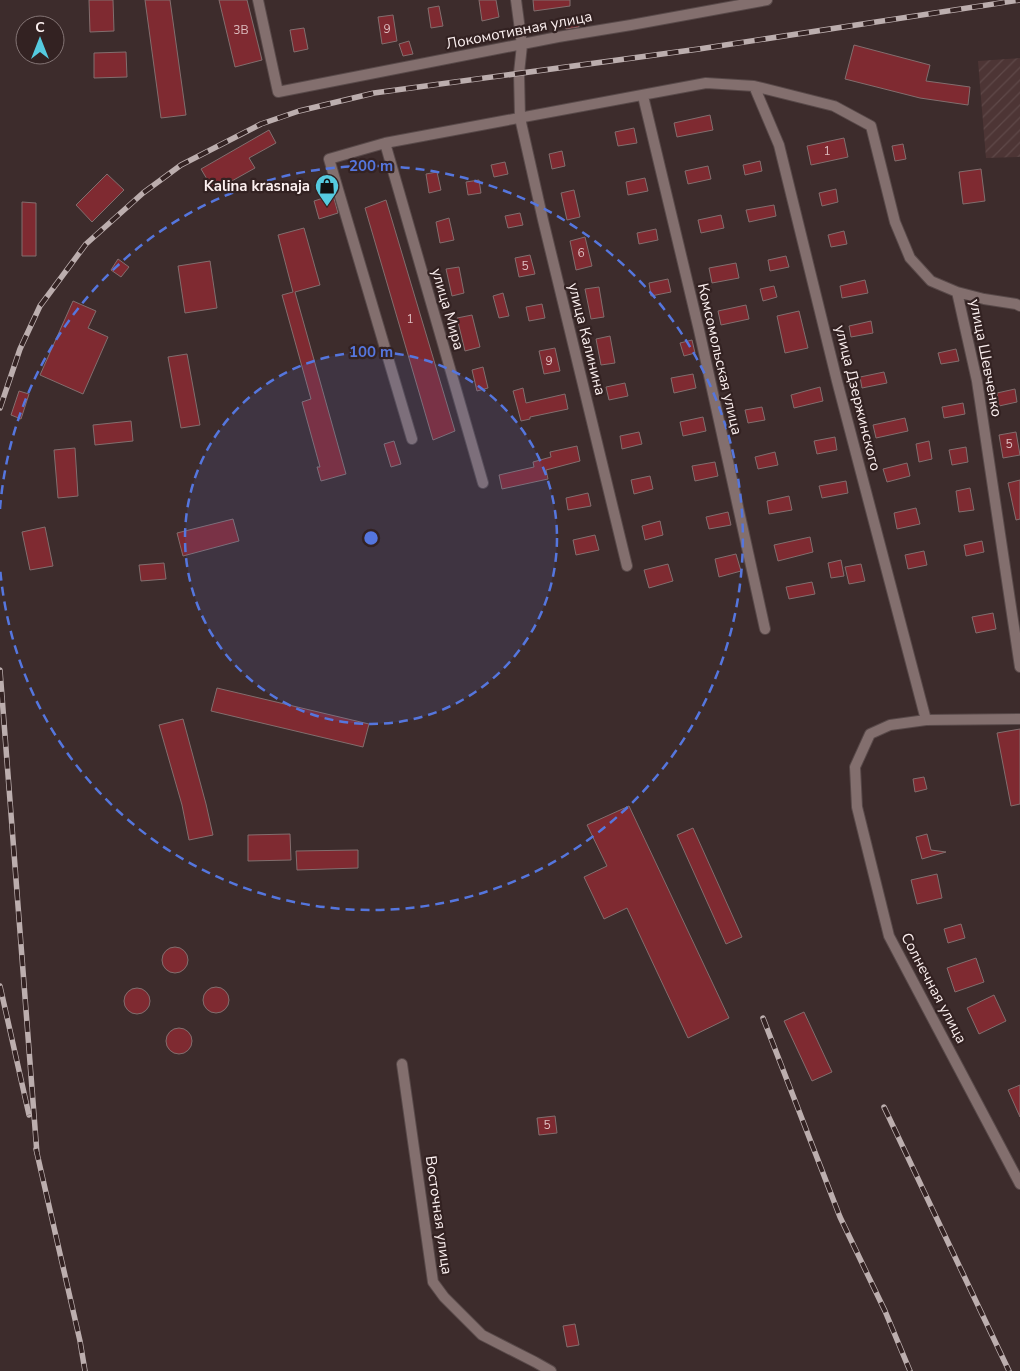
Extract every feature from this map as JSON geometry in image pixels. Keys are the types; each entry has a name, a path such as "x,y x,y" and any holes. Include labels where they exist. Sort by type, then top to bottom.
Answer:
{"street":[{"name":"Локомотивная улица","path":"258,0 278,92 558,37 766,0"},
{"name":"улица Калинина","path":"516,0 522,45 519,73 520,118 627,566"},
{"name":"улица Шевченко","path":"412,439 329,159 385,143 643,96 706,82 754,86 834,106 871,126 895,222 910,258 931,281 957,292 977,381 1020,667"},
{"name":"улица Дзержинского","path":"754,86 779,145 840,390 926,720"},
{"name":"Комсомольская улица","path":"643,96 696,320 765,629"},
{"name":"улица Мира","path":"385,143 483,483"},
{"path":"957,292 1020,306"},
{"name":"Солнечная улица","path":"1020,719 926,720 890,725 870,734 855,767 857,807 889,936 1020,1184"},
{"name":"Восточная улица","path":"402,1064 433,1282 444,1297 482,1335 551,1371"}],"shaded area":[{"path":"1020,58 1020,157 986,158 978,61"}],"building":[{"path":"89,0 113,0 114,31 90,32"},
{"path":"145,0 170,0 186,115 161,118"},
{"path":"219,0 247,0 262,60 235,67"},
{"path":"479,0 496,0 499,17 482,21"},
{"path":"533,0 570,0 570,6 534,11"},
{"path":"439,6 443,26 431,28 428,8"},
{"path":"393,15 397,41 382,44 378,17"},
{"path":"577,18 579,27 566,29 564,20"},
{"path":"304,28 308,49 294,52 290,30"},
{"path":"409,41 413,54 403,56 399,44"},
{"path":"854,45 930,65 926,81 970,87 968,105 920,98 845,79"},
{"path":"126,52 127,77 94,78 94,53"},
{"path":"710,115 713,130 677,137 674,123"},
{"path":"634,128 637,143 618,146 615,132"},
{"path":"269,130 276,143 249,158 255,168 214,191 201,169"},
{"path":"844,138 848,157 811,165 807,146"},
{"path":"903,144 906,159 895,161 892,146"},
{"path":"562,151 565,166 552,169 549,154"},
{"path":"760,161 762,171 745,175 743,165"},
{"path":"505,162 508,174 494,177 491,165"},
{"path":"708,166 711,179 688,184 685,171"},
{"path":"981,169 985,201 963,204 959,172"},
{"path":"437,172 441,190 429,193 426,174"},
{"path":"107,174 124,190 92,222 76,205"},
{"path":"645,178 648,191 628,195 626,182"},
{"path":"479,180 481,193 468,195 466,182"},
{"path":"836,189 838,202 822,206 819,193"},
{"path":"574,190 580,217 567,220 561,193"},
{"name":"Kalina krasnaja","path":"333,195 338,213 319,219 314,201"},
{"path":"386,200 455,431 433,440 365,208"},
{"path":"22,202 36,203 36,256 22,256"},
{"path":"774,205 776,216 749,222 746,210"},
{"path":"520,213 523,225 508,228 505,216"},
{"path":"721,215 724,228 701,233 698,220"},
{"path":"449,218 454,240 440,243 436,222"},
{"path":"304,228 320,285 295,292 346,474 321,481 317,467 320,467 302,402 311,399 282,295 293,292 278,235"},
{"path":"656,229 658,240 639,244 637,233"},
{"path":"844,231 847,244 831,247 828,235"},
{"path":"585,237 592,266 576,270 570,241"},
{"path":"530,255 535,274 519,277 515,258"},
{"path":"786,256 789,267 770,271 768,260"},
{"path":"118,259 129,267 121,277 111,270"},
{"path":"210,261 217,308 185,313 178,266"},
{"path":"736,263 739,278 712,283 709,268"},
{"path":"459,267 464,293 452,296 446,269"},
{"path":"668,279 671,292 651,296 649,283"},
{"path":"865,280 868,293 842,298 840,286"},
{"path":"774,286 777,297 763,301 760,289"},
{"path":"599,287 604,317 591,319 585,289"},
{"path":"503,293 509,316 499,318 493,296"},
{"path":"73,301 96,311 88,328 108,337 83,394 40,375"},
{"path":"542,304 545,318 529,321 526,307"},
{"path":"746,305 749,319 721,325 718,311"},
{"path":"799,311 808,348 785,353 777,316"},
{"path":"472,315 480,347 465,351 457,318"},
{"path":"871,321 873,333 851,337 849,326"},
{"path":"610,336 615,363 601,365 596,339"},
{"path":"692,340 695,353 684,356 680,343"},
{"path":"555,348 560,371 544,374 539,351"},
{"path":"956,349 959,361 941,364 938,353"},
{"path":"187,354 200,425 181,428 168,357"},
{"path":"483,367 488,388 477,391 472,370"},
{"path":"884,372 887,383 862,388 860,377"},
{"path":"693,374 696,388 674,393 671,378"},
{"path":"625,383 628,396 609,400 606,387"},
{"path":"820,387 823,401 794,408 791,395"},
{"path":"523,388 526,403 565,394 568,409 530,417 530,419 521,421 513,391"},
{"path":"1015,389 1017,402 999,406 997,393"},
{"path":"19,391 29,394 21,419 11,415"},
{"path":"963,403 965,414 944,418 942,407"},
{"path":"762,407 765,420 748,423 745,410"},
{"path":"703,417 706,431 683,436 680,422"},
{"path":"905,418 908,431 876,438 873,425"},
{"path":"131,421 133,441 95,445 93,425"},
{"path":"639,432 642,444 622,449 620,436"},
{"path":"1016,432 1020,455 1003,458 999,435"},
{"path":"835,437 837,450 817,454 814,441"},
{"path":"394,441 401,464 391,467 384,444"},
{"path":"929,441 932,459 919,462 916,444"},
{"path":"577,446 580,461 546,470 548,479 502,489 499,475 534,467 533,462 551,457 550,452"},
{"path":"966,447 968,462 952,465 949,450"},
{"path":"75,448 78,496 58,498 54,450"},
{"path":"775,452 778,465 758,469 755,457"},
{"path":"715,462 718,476 695,481 692,466"},
{"path":"907,463 910,476 887,482 883,469"},
{"path":"650,476 653,489 634,494 631,480"},
{"path":"1020,480 1020,519 1016,520 1008,483"},
{"path":"846,481 848,493 822,498 819,486"},
{"path":"970,488 974,510 959,512 956,491"},
{"path":"588,493 591,506 568,510 566,498"},
{"path":"789,496 792,510 769,514 767,501"},
{"path":"916,508 920,524 897,529 894,513"},
{"path":"728,512 731,525 709,529 706,517"},
{"path":"233,519 239,541 183,556 177,533"},
{"path":"660,521 663,535 645,540 642,526"},
{"path":"45,527 53,566 30,570 22,532"},
{"path":"595,535 599,550 576,555 573,540"},
{"path":"810,537 813,552 778,561 774,545"},
{"path":"982,541 984,552 966,556 964,545"},
{"path":"924,551 927,565 908,569 905,555"},
{"path":"736,554 741,571 719,577 715,559"},
{"path":"841,560 844,576 831,578 828,563"},
{"path":"164,563 166,579 141,581 139,565"},
{"path":"668,564 673,581 649,588 644,570"},
{"path":"861,564 865,581 849,584 845,567"},
{"path":"812,582 815,594 789,599 786,587"},
{"path":"993,613 996,629 976,633 972,617"},
{"path":"217,688 369,724 363,747 211,711"},
{"path":"183,719 213,835 189,840 182,805 159,725"},
{"path":"1020,729 1020,804 1011,806 997,733"},
{"path":"924,777 927,789 915,792 913,779"},
{"path":"629,806 729,1018 688,1038 627,908 604,919 584,877 607,866 587,825"},
{"path":"693,828 742,937 726,944 677,835"},
{"path":"290,834 291,860 248,861 248,835"},
{"path":"927,834 931,850 946,852 922,859 916,837"},
{"path":"358,850 358,868 297,870 296,851"},
{"path":"937,874 942,898 917,904 911,880"},
{"path":"961,924 965,938 948,943 944,929"},
{"path":"175,947 184,951 188,960 184,969 175,973 166,969 162,960 166,951"},
{"path":"976,958 984,982 955,992 947,968"},
{"path":"216,987 225,991 229,1000 225,1009 216,1013 207,1009 203,1000 207,991"},
{"path":"137,988 146,992 150,1001 146,1010 137,1014 128,1010 124,1001 128,992"},
{"path":"994,995 1006,1021 979,1034 967,1008"},
{"path":"804,1012 832,1072 812,1081 784,1021"},
{"path":"179,1028 189,1031 192,1041 189,1051 179,1054 169,1051 166,1041 169,1031"},
{"path":"1020,1085 1020,1117 1008,1090"},
{"path":"555,1116 557,1133 539,1135 537,1118"},
{"path":"575,1324 579,1345 567,1347 563,1326"}],"railway":[{"path":"0,408 20,349 40,306 86,244 143,193 181,165 261,124 299,111 374,93 699,49 1020,0"},
{"path":"0,670 37,1154"},
{"path":"0,986 29,1115"},
{"path":"763,1018 840,1217 885,1311 910,1371"},
{"path":"884,1107 1009,1371"},
{"path":"36,1149 80,1341 85,1371"}],"place":[{"name":"Kalina krasnaja","path":"327,207"}]}
